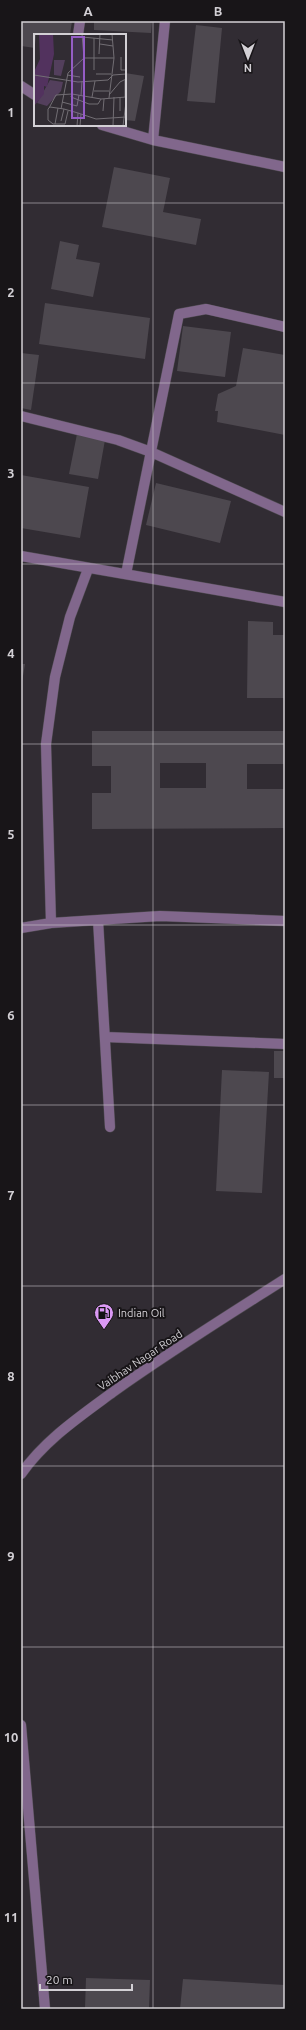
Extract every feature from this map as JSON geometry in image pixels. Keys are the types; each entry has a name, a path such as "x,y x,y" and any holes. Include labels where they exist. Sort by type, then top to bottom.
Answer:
{"street":[{"path":"78,34 80,21"},
{"path":"153,140 165,21"},
{"path":"21,86 34,94"},
{"path":"105,126 153,140 285,167"},
{"path":"126,574 179,314 206,309 285,327"},
{"path":"21,416 118,440 151,452 285,512"},
{"path":"21,556 88,569 126,574 285,602"},
{"path":"51,923 46,744 55,677 70,617 88,569"},
{"path":"21,928 51,923 160,916 285,921"},
{"path":"98,920 110,1127"},
{"path":"105,1037 285,1044"},
{"name":"Vaibhav Nagar Road","path":"21,1474 31,1460 65,1427 142,1372 285,1279"},
{"path":"21,1725 45,2009"}],"building":[{"path":"21,21 72,21 70,34 34,34 34,48 21,46"},
{"path":"94,21 152,21 151,33 94,30"},
{"path":"196,25 222,28 215,103 187,101"},
{"path":"126,73 144,76 135,121 126,120"},
{"path":"114,167 170,178 163,212 201,219 196,245 102,227"},
{"path":"60,241 79,245 76,259 100,263 93,297 51,289"},
{"path":"45,303 150,318 145,359 39,344"},
{"path":"183,326 231,332 225,377 177,371"},
{"path":"243,348 285,355 285,435 217,422 218,411 215,411 218,394 236,386"},
{"path":"21,353 39,355 31,410 21,408"},
{"path":"77,434 105,440 98,479 69,474"},
{"path":"21,475 89,487 80,538 21,528"},
{"path":"156,483 231,501 220,543 146,525"},
{"path":"248,621 273,622 273,635 285,635 285,698 247,698"},
{"path":"21,664 25,664 22,682 21,682"},
{"path":"92,731 285,731 285,764 247,764 247,789 285,789 285,828 92,829 92,793 111,793 111,766 92,766","holes":["160,763 206,763 206,788 160,788"]},
{"path":"274,1051 285,1051 285,1078 274,1078"},
{"path":"222,1070 269,1072 262,1193 216,1191"},
{"path":"86,1978 150,1980 149,2009 85,2008"},
{"path":"183,1979 285,1985 285,2009 180,2009"}],"place":[{"name":"Indian Oil","path":"104,1330"}]}
